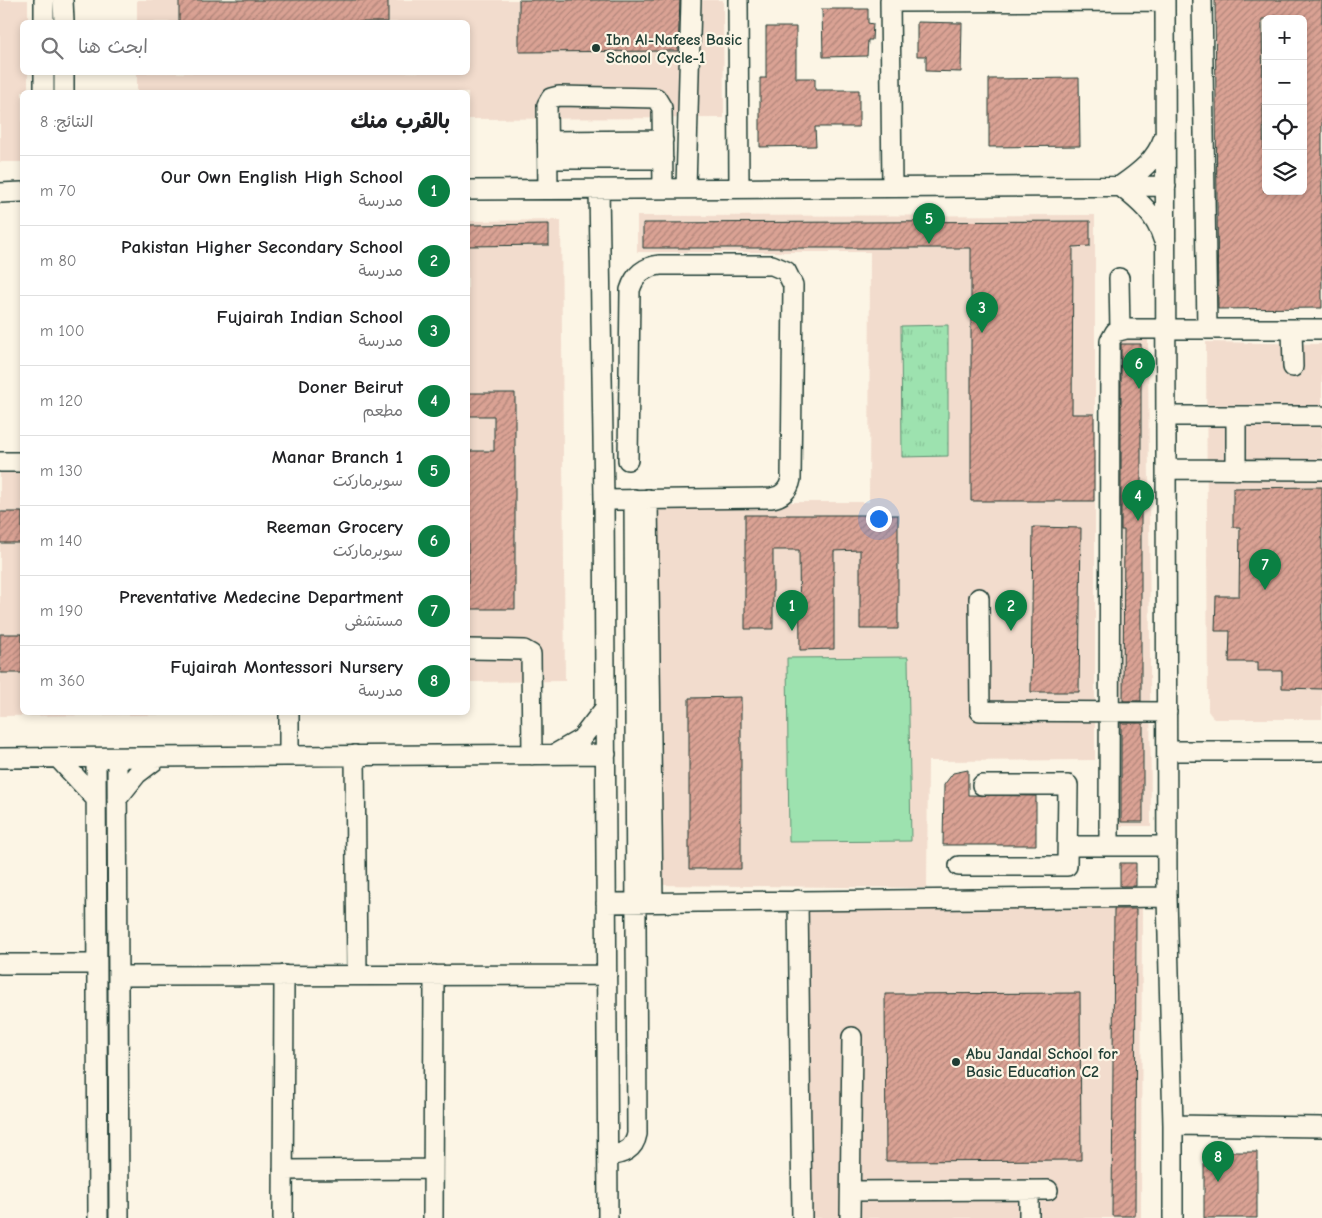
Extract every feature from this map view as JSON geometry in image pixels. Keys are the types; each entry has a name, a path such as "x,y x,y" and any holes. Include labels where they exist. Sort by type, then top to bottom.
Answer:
{"street":[{"path":"44,0 44,20"},
{"path":"63,0 64,20"},
{"path":"686,188 691,0"},
{"path":"738,0 739,188"},
{"path":"1202,0 1207,329"},
{"path":"892,187 890,1 1165,1 1167,897 1173,1125 1173,1218"},
{"path":"44,75 44,90"},
{"path":"64,75 64,90"},
{"path":"548,189 548,101 554,97 568,96 656,98 662,108 663,188"},
{"path":"1120,186 1144,168 1158,152 1166,133"},
{"path":"547,150 663,140"},
{"path":"547,150 663,159"},
{"path":"1120,186 1140,201 1159,224 1166,250"},
{"path":"470,190 1166,186"},
{"path":"599,189 604,500 608,1218"},
{"path":"0,192 20,192"},
{"path":"604,500 771,498 780,496 787,489 791,479 793,285 786,271 777,266 660,265 644,269 637,275 630,290 628,460"},
{"path":"1119,278 1120,330"},
{"path":"601,299 630,301"},
{"path":"1292,329 1293,366"},
{"path":"1109,846 1110,341 1115,332 1120,330 1322,329"},
{"path":"1166,416 1322,416"},
{"path":"1236,416 1236,470"},
{"path":"0,462 20,462"},
{"path":"1166,469 1322,470"},
{"path":"608,1156 627,1151 636,1141 636,986 644,902 641,499"},
{"path":"978,598 980,711 1167,712"},
{"path":"605,638 642,637"},
{"path":"470,649 524,650 531,654 532,755"},
{"path":"553,755 580,739 605,708"},
{"path":"289,715 289,756"},
{"path":"1167,751 1322,751"},
{"path":"0,758 117,759 355,755 606,754"},
{"path":"355,755 357,975"},
{"path":"553,755 586,764 601,778 606,799"},
{"path":"58,758 96,799"},
{"path":"117,799 137,774 158,758"},
{"path":"96,759 98,1218"},
{"path":"117,759 119,1218"},
{"path":"959,866 1068,866 1068,785 982,785"},
{"path":"1068,846 1167,846"},
{"path":"606,903 1167,897"},
{"path":"798,900 802,1218"},
{"path":"0,964 96,964"},
{"path":"283,1218 284,975"},
{"path":"118,976 434,975 607,981 636,986"},
{"path":"433,1218 434,975"},
{"path":"850,1218 852,1037"},
{"path":"607,1049 637,1049"},
{"path":"607,1094 637,1092"},
{"path":"1173,1125 1322,1127"},
{"path":"283,1170 433,1169"},
{"path":"1028,1190 1029,1218"},
{"path":"851,1191 1048,1190"}],"shaded area":[{"path":"0,0 28,0 28,20 20,20 20,75 28,75 28,90 20,90 20,162 0,162"},
{"name":"Ibn Al-Nafees Basic School Cycle-1","path":"137,0 723,0 724,118 470,119 470,90 137,90 137,75 470,75 470,20 137,20"},
{"path":"1095,215 1095,760 928,761 927,888 657,885 657,502 869,502 870,252 637,252 637,216"},
{"path":"561,220 565,681 470,682 470,221"},
{"path":"1148,332 1151,826 1114,826 1113,333"},
{"path":"1206,342 1322,344 1322,719 1214,719 1208,711"},
{"path":"0,470 20,470 20,715 126,715 0,716"},
{"name":"Abu Jandal School for Basic Education C2","path":"1142,899 1141,1218 807,1218 805,907"}],"green space":[{"path":"948,325 948,456 902,457 901,326"},
{"path":"908,657 911,841 789,842 787,658"}],"building":[{"path":"179,0 388,0 388,20 179,20"},
{"path":"519,0 680,0 678,51 519,52"},
{"path":"1215,0 1322,0 1322,308 1218,309"},
{"path":"822,9 868,9 868,23 873,24 872,40 868,40 867,56 823,57"},
{"path":"917,22 962,23 961,72 926,71 926,56 917,56"},
{"path":"766,27 796,27 796,78 815,78 815,90 859,90 859,127 815,127 816,146 760,147 760,78 766,78"},
{"path":"1079,78 1080,146 989,147 989,79"},
{"path":"1090,221 1090,246 1073,247 1072,414 1094,414 1094,501 971,501 971,248 643,248 643,223"},
{"path":"549,224 549,245 470,246 470,225"},
{"path":"1121,344 1141,344 1141,701 1123,701 1124,530 1121,530"},
{"path":"470,393 515,393 515,609 470,609 470,451 494,451 494,416 470,416"},
{"path":"1322,487 1322,689 1282,688 1282,671 1258,671 1258,662 1229,662 1230,631 1215,631 1216,596 1239,596 1240,527 1233,527 1233,488"},
{"path":"0,512 20,512 20,543 0,543"},
{"path":"745,515 898,515 898,629 860,629 860,550 834,551 834,649 800,650 799,550 773,550 773,629 745,629"},
{"path":"1033,527 1081,528 1079,692 1031,692"},
{"path":"0,634 20,634 20,673 0,673"},
{"path":"741,697 741,869 689,869 689,698"},
{"path":"1121,723 1143,723 1143,822 1121,822"},
{"path":"968,770 968,795 1036,796 1036,845 943,845 944,785 953,773"},
{"path":"1120,863 1136,863 1136,886 1120,886"},
{"path":"1114,909 1136,909 1135,1216 1112,1216"},
{"path":"1080,993 1081,1160 886,1161 885,994"},
{"path":"1204,1152 1257,1152 1257,1218 1204,1218"}],"place":[{"name":"Ibn Al-Nafees Basic School Cycle-1","path":"596,48"},
{"name":"Manar Branch 1","path":"929,244"},
{"name":"Fujairah Indian School","path":"982,333"},
{"name":"Reeman Grocery","path":"1139,389"},
{"name":"Doner Beirut","path":"1138,521"},
{"name":"Preventative Medecine Department","path":"1265,590"},
{"name":"Our Own English High School","path":"792,631"},
{"name":"Pakistan Higher Secondary School","path":"1011,631"},
{"name":"Abu Jandal School for Basic Education C2","path":"956,1062"},
{"name":"Fujairah Montessori Nursery","path":"1218,1182"}]}
